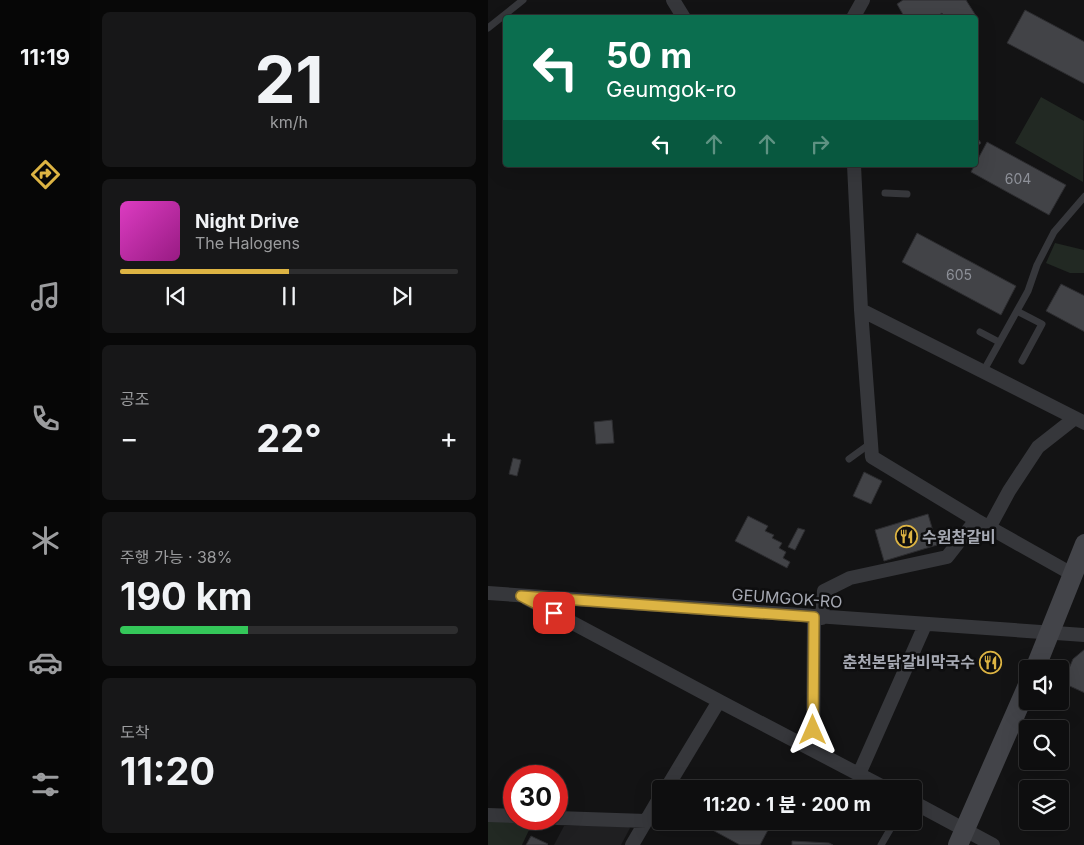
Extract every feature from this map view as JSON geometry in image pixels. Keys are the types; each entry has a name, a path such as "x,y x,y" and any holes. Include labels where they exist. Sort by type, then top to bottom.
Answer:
{"street":[{"path":"673,0 682,15"},
{"path":"855,15 863,0"},
{"path":"854,167 861,310 872,457 976,520 1072,574"},
{"path":"861,310 1080,421"},
{"path":"990,528 1010,490 1038,447 1080,421"},
{"path":"813,749 818,618 824,591 850,578 947,557 976,520"},
{"path":"1039,660 1084,544"},
{"name":"GEUMGOK-RO","path":"488,593 818,618 1084,635"},
{"path":"521,596 870,780"},
{"path":"859,774 925,625"},
{"path":"671,780 719,701"},
{"path":"962,838 1019,706"},
{"path":"922,809 962,838 993,845"},
{"path":"632,845 652,811"},
{"path":"488,815 503,816"},
{"path":"568,818 646,821"}],"lane":[{"path":"504,15 523,0"},
{"path":"488,28 503,16"},
{"path":"885,192 907,194"},
{"path":"983,372 1028,291 1037,265 1054,232 1084,196"},
{"path":"1017,311 1042,324 1022,361"},
{"path":"980,332 999,342"},
{"path":"849,459 871,442"},
{"path":"881,845 890,830"}],"shaded area":[{"path":"1041,97 1084,121 1083,182 1015,143"},
{"path":"1055,243 1084,250 1084,273 1070,273 1046,263"},
{"path":"488,819 503,820 503,830 529,830 522,845 488,845"},
{"path":"628,825 630,828 621,845 554,845 562,830 568,830 568,826"}],"building":[{"path":"903,0 966,0 975,15 943,15 942,13 939,15 903,15 897,4"},
{"path":"1025,10 1085,42 1085,84 1007,43"},
{"path":"987,142 1066,185 1049,215 971,172 974,167 978,167 978,159"},
{"path":"917,233 1016,286 1001,315 902,262"},
{"path":"1061,284 1085,296 1085,332 1046,311"},
{"path":"612,420 614,443 596,444 594,422"},
{"path":"513,458 521,460 517,476 509,474"},
{"path":"864,472 882,481 871,504 853,496"},
{"name":"수원참갈비","path":"928,514 937,545 884,561 875,530"},
{"path":"748,516 768,526 765,531 774,535 772,538 782,543 779,548 786,552 783,558 790,562 787,568 735,541"},
{"path":"798,528 805,530 795,550 788,547"},
{"path":"1085,649 1085,693 1069,686 1069,669 1073,659"},
{"path":"712,830 768,830 760,845 740,845"},
{"path":"531,836 548,844 526,845"},
{"path":"792,841 829,843 833,845 792,845"}],"place":[{"name":"수원참갈비","path":"906,537"},
{"name":"춘천본닭갈비막국수","path":"991,662"}],"route":[{"path":"554,613 521,596 814,617 813,730"}]}
